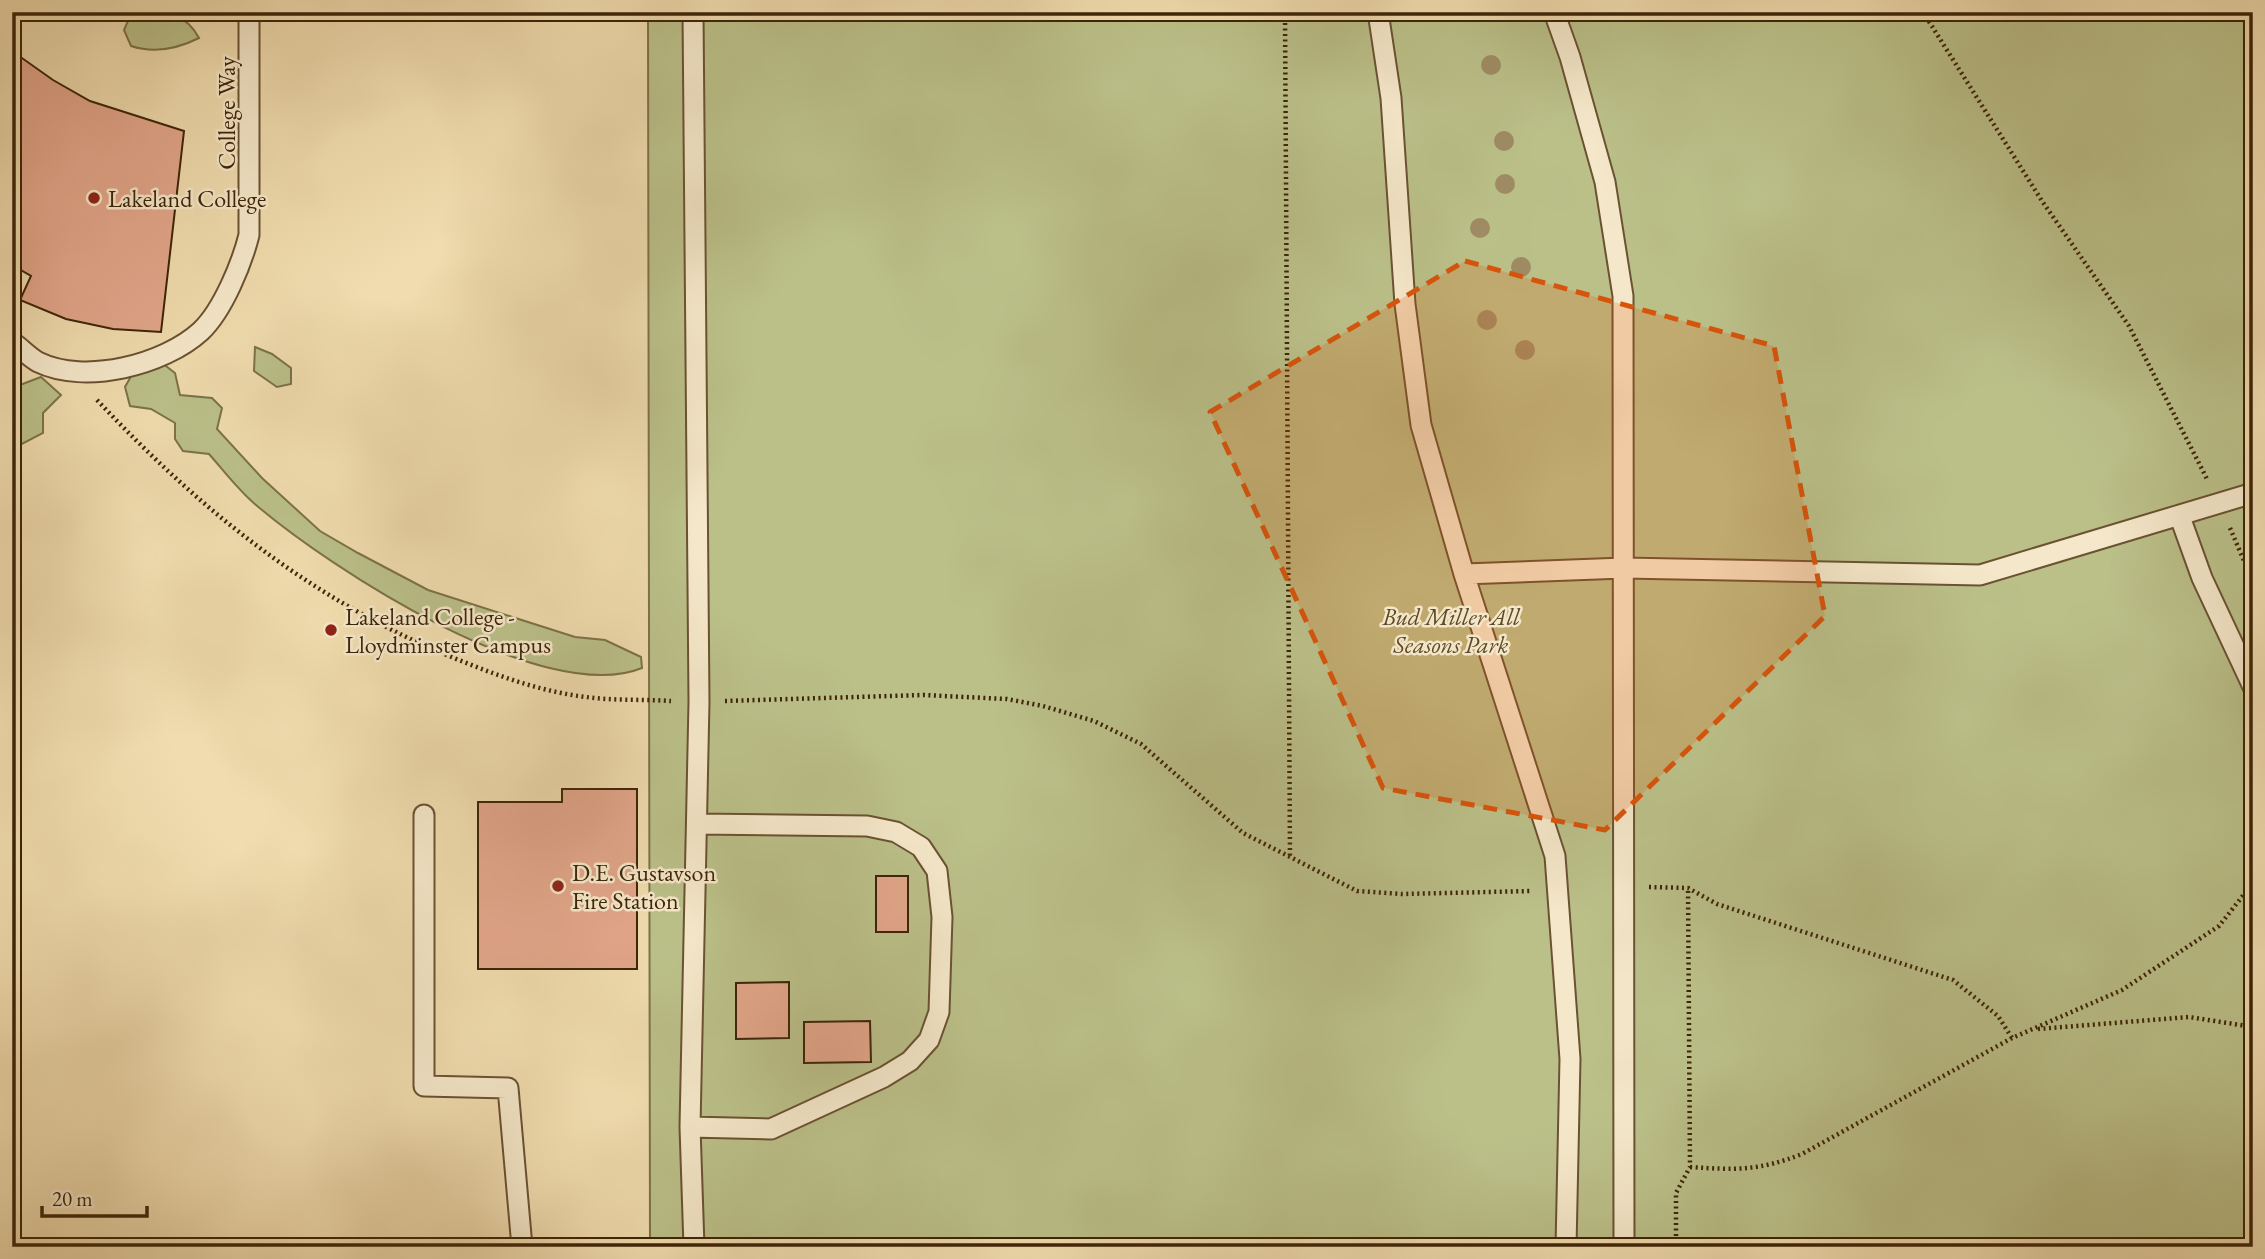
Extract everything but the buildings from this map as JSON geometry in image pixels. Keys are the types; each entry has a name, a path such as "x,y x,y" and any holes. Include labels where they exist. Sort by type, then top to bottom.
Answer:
{"lane":[{"name":"College Way","path":"13,345 39,362 93,373 162,357 202,330 244,257 249,234 249,12"},
{"path":"693,12 699,702 690,1127 694,1247"},
{"path":"1378,12 1391,98 1405,304 1421,425 1464,574 1555,856 1570,1059 1566,1247"},
{"path":"1554,12 1570,57 1605,182 1623,296 1625,1247"},
{"path":"1464,574 1624,568 1980,575 2253,494"},
{"path":"2180,517 2202,578 2253,687"},
{"path":"424,815 424,1086 508,1088 522,1247"},
{"path":"690,1127 771,1129 884,1077 910,1061 929,1040 939,1012 942,917 937,871 921,847 896,832 867,826 697,824"}],"path":[{"path":"1285,12 1290,858 1357,891 1402,894 1532,891"},
{"path":"1923,12 2028,180 2129,326 2205,474"},
{"path":"2231,530 2253,582"},
{"path":"1690,1167 1737,1170 1770,1166 1791,1158 2012,1038 2122,990 2219,926 2253,883"},
{"path":"1644,886 1689,888 1717,904 1953,980 1998,1016 2012,1038"},
{"path":"1676,1247 1676,1193 1690,1167 1689,888"},
{"path":"2035,1030 2189,1017 2253,1027"}],"highlighted area":[{"path":"1465,261 1774,346 1825,616 1605,830 1383,788 1210,412"}],"green space":[{"name":"Bud Miller All Seasons Park","path":"648,12 2253,12 2253,1247 650,1247"},
{"path":"131,14 178,17 193,28 199,38 166,49 149,50 131,46 124,30"},
{"path":"255,347 272,354 291,368 291,384 277,387 254,371"},
{"path":"162,363 175,373 180,395 212,398 222,408 217,429 262,478 320,531 428,590 575,637 605,640 641,657 642,668 600,675 551,668 496,651 440,625 334,563 256,505 209,454 183,451 175,439 175,423 151,409 130,406 125,387 134,371"},
{"path":"41,377 61,395 43,413 43,433 20,445 12,442 12,388"}],"place":[{"name":"Lakeland College","path":"94,198"},
{"name":"Lakeland College - Lloydminster Campus","path":"331,630"},
{"name":"D.E. Gustavson Fire Station","path":"558,886"}]}
